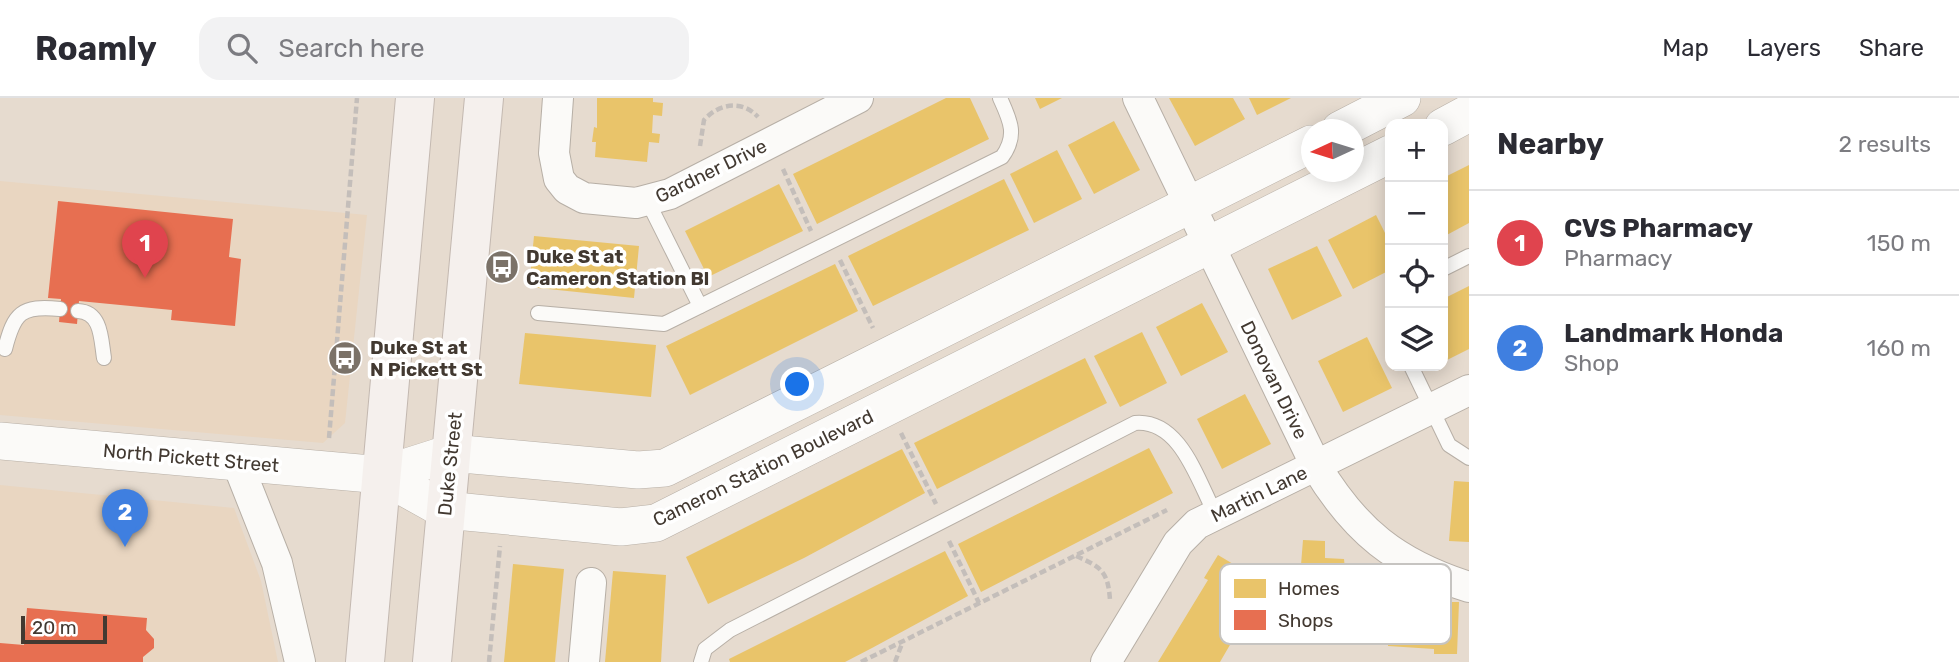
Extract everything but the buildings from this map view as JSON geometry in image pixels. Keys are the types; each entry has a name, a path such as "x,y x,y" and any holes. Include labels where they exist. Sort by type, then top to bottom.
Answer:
{"main road":[{"path":"365,662 415,98"},
{"name":"Duke Street","path":"432,662 484,98"}],"street":[{"name":"Gardner Drive","path":"558,98 555,166 567,189 584,198 624,203 648,202 670,194 858,98"},
{"name":"Donovan Drive","path":"1138,98 1316,466 1335,498 1375,540 1411,564"},
{"path":"1361,119 1402,98"},
{"path":"1448,124 1469,113"},
{"name":"Cameron Station Boulevard","path":"382,475 445,510 621,527 643,526 673,515 888,407 1200,226 1301,151"},
{"name":"Cameron Station Boulevard","path":"382,475 452,453 652,471 665,468 887,357 1200,226 1385,156"},
{"name":"Martin Lane","path":"1110,656 1178,543 1197,524 1209,504 1316,466 1469,390"},
{"name":"North Pickett Street","path":"0,441 382,475"},
{"path":"237,462 277,563 300,662"},
{"name":"Donovan Drive","path":"1451,580 1469,587"},
{"path":"584,662 591,583"}],"lane":[{"path":"538,313 664,324 1002,157 1010,146 1013,134 1000,98"},
{"path":"648,202 700,306"},
{"path":"1448,266 1469,256"},
{"path":"5,349 11,326 22,312 33,309 60,309"},
{"path":"78,311 92,316 98,323 104,358"},
{"path":"1413,371 1449,445 1469,458"},
{"path":"701,662 705,649 730,630 1135,423 1148,422 1171,434 1209,504"}],"path":[{"path":"327,470 357,98"},
{"path":"832,241 887,357"},
{"path":"888,407 979,603"},
{"path":"861,662 1076,555 1209,504"},
{"path":"489,662 500,545"},
{"path":"1076,555 1099,566 1109,583 1110,656"},
{"path":"894,662 904,640"}],"shaded area":[{"path":"0,181 367,215 345,423 323,443 0,415"},
{"path":"0,485 234,508 261,581 278,662 0,662"}],"place":[{"name":"Duke St at Cameron Station Bl","path":"502,267"},
{"name":"CVS Pharmacy","path":"145,278"},
{"name":"Duke St at N Pickett St","path":"345,358"},
{"name":"Landmark Honda","path":"125,547"}]}
